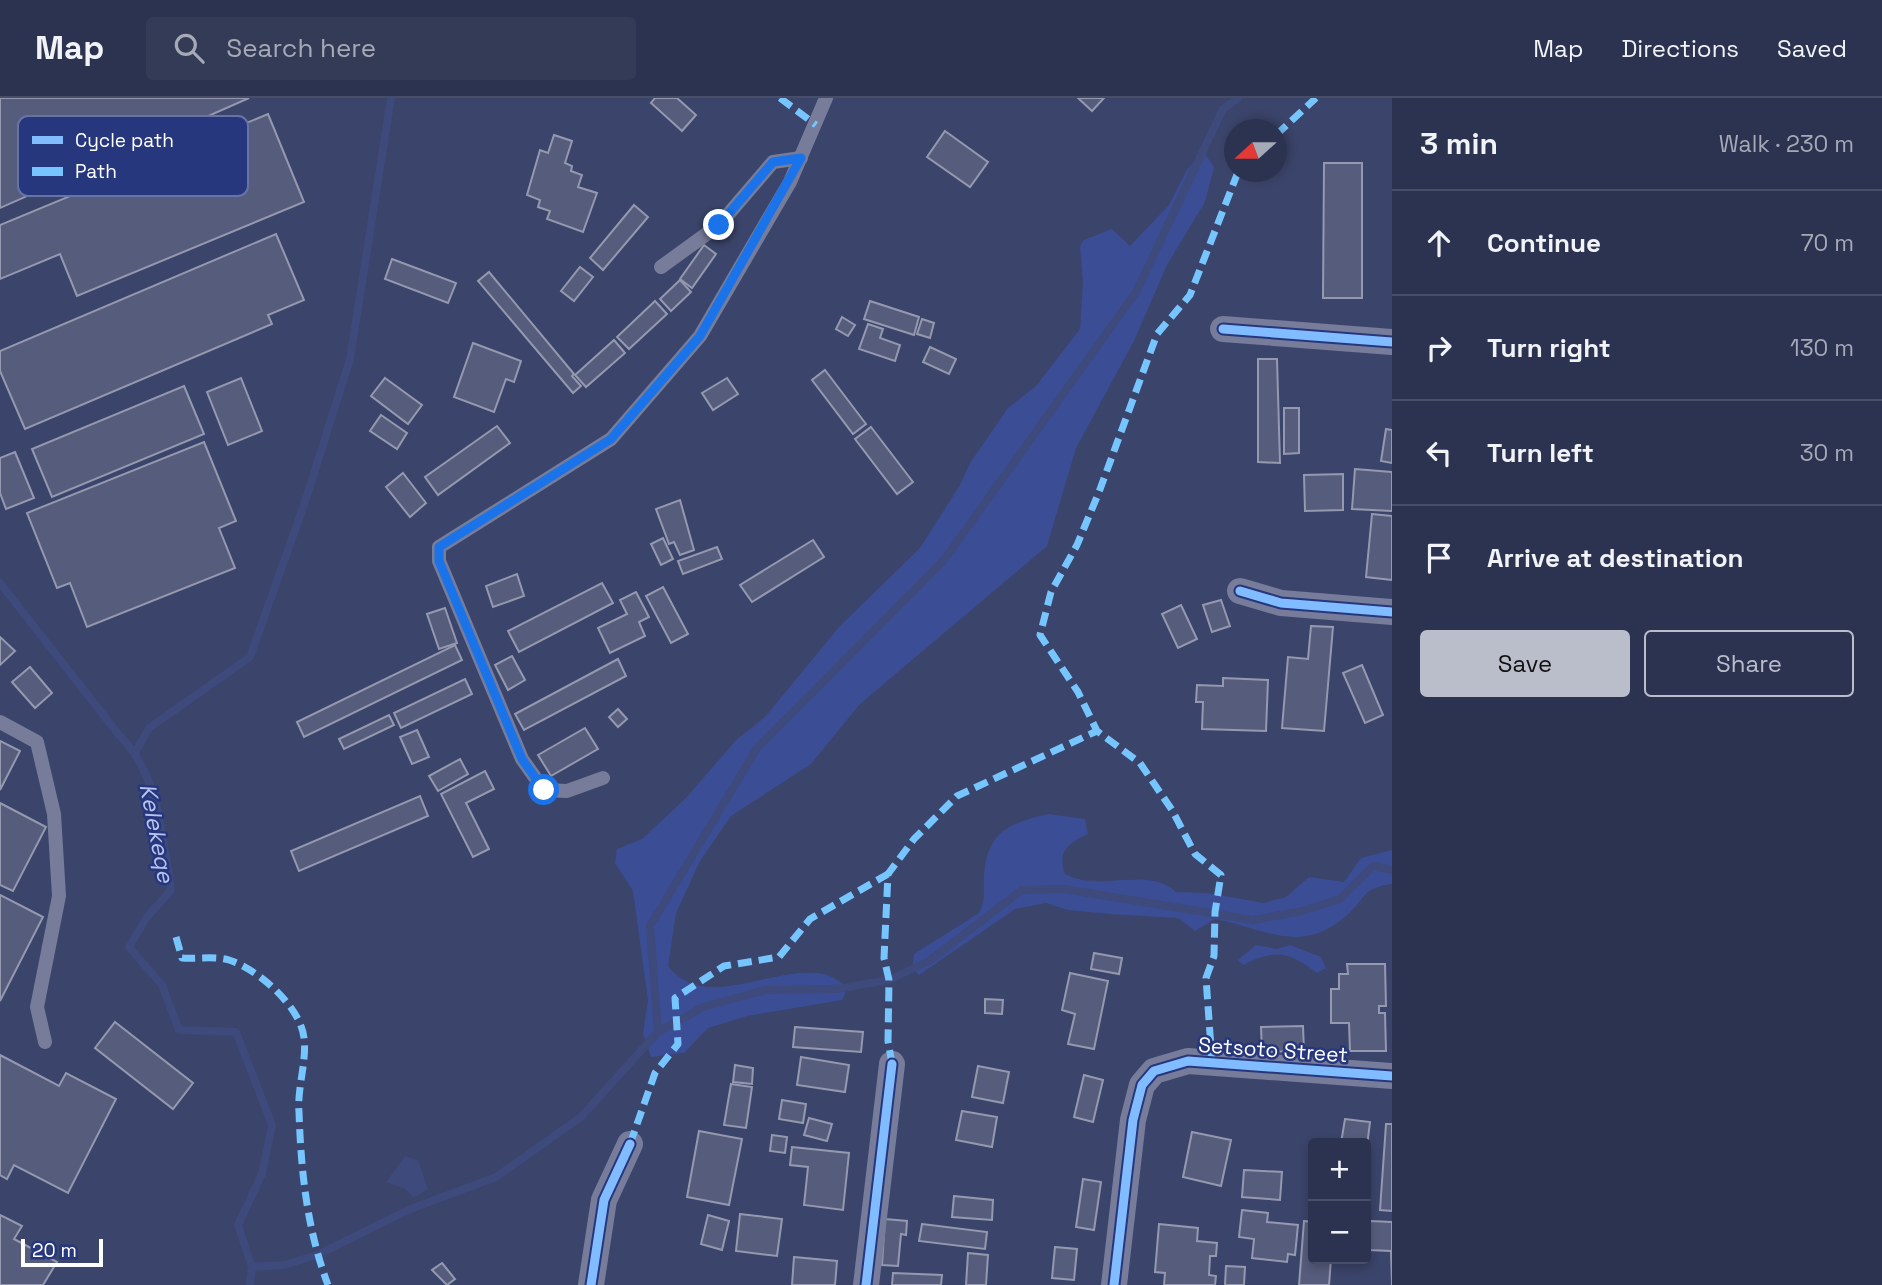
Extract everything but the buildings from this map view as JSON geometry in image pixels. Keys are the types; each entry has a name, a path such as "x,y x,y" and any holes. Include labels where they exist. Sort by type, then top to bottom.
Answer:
{"street":[{"path":"1223,330 1392,342"},
{"path":"1240,591 1281,603 1392,612"},
{"name":"Setsoto Street","path":"1114,1285 1133,1120 1142,1085 1154,1071 1188,1061 1392,1076"},
{"path":"866,1285 892,1064"},
{"path":"591,1285 604,1200 630,1144"}],"lane":[{"path":"603,778 567,791 544,790 522,759 439,561 439,547 611,439 700,336 801,158 827,98"},
{"path":"662,267 719,225 773,162 801,158"},
{"path":"0,722 37,742 54,814 59,896 37,1007 46,1042"}],"shaded area":[{"path":"1203,151 1214,167 1205,202 1167,265 1134,341 1076,448 1047,546 860,704 811,764 731,816 700,861 676,913 668,966 684,980 701,986 721,987 783,975 824,974 848,987 842,1000 747,1016 708,1028 684,1053 651,1057 643,1033 648,1000 633,891 615,863 617,849 642,839 686,798 736,740 765,717 839,627 920,548 960,485 970,463 1008,408 1036,386 1080,329 1083,283 1080,246 1084,240 1112,229 1130,246 1169,205 1187,170"},
{"path":"1048,814 1085,819 1088,834 1066,849 1062,860 1065,874 1079,879 1151,880 1176,892 1207,893 1264,903 1286,897 1309,877 1344,882 1361,858 1392,850 1392,884 1369,891 1353,910 1329,928 1313,935 1297,937 1266,933 1215,919 1195,931 1178,918 1068,910 1046,903 1015,909 919,975 912,969 914,954 979,913 986,861 995,839 1011,826"},
{"path":"1256,945 1277,949 1290,945 1321,957 1326,968 1317,973 1298,960 1282,955 1264,956 1243,965 1238,960"},
{"path":"405,1156 418,1160 428,1189 414,1198 405,1189 386,1182"}],"waterway":[{"path":"136,751 149,728 250,657 305,502 350,359 391,98"},
{"path":"658,1032 650,926 757,748 944,560 1136,292 1223,109 1238,98"},
{"name":"Kelekeqe","path":"0,583 132,750 151,787 171,890 147,917 129,947 162,985 179,1030 236,1032 272,1125 262,1174 238,1225 252,1267 250,1285"},
{"path":"252,1267 284,1265 317,1255 408,1210 496,1177 581,1117 658,1032 703,1007 765,990 837,989 889,980 929,961 1022,890 1064,889 1253,920 1302,911 1340,899 1373,866 1392,870"}],"marked path":[{"path":"780,98 816,125"},
{"path":"1287,125 1316,98"},
{"path":"1212,1062 1206,978 1214,956 1215,912 1221,875 1195,854 1172,810 1140,763 1097,731 1078,692 1040,635 1051,592 1077,545 1099,492 1157,334 1190,295 1234,182"},
{"path":"892,1064 888,1041 889,980 884,958 888,874 914,839 957,796 1097,731"},
{"path":"630,1144 655,1073 678,1044 675,998 724,966 779,957 810,919 888,874"},
{"path":"176,937 182,958 229,960 265,980 287,1002 301,1026 305,1047 299,1103 304,1178 310,1221 328,1285"}],"cycle path":[{"path":"1223,329 1392,342"},
{"path":"1240,591 1281,603 1392,612"},
{"path":"1114,1285 1133,1120 1142,1085 1154,1071 1188,1061 1392,1076"},
{"path":"866,1285 892,1064"},
{"path":"591,1285 604,1200 630,1144"}],"route":[{"path":"544,790 522,759 439,561 439,547 611,439 700,336 790,182 801,158 773,162 719,225"}]}
